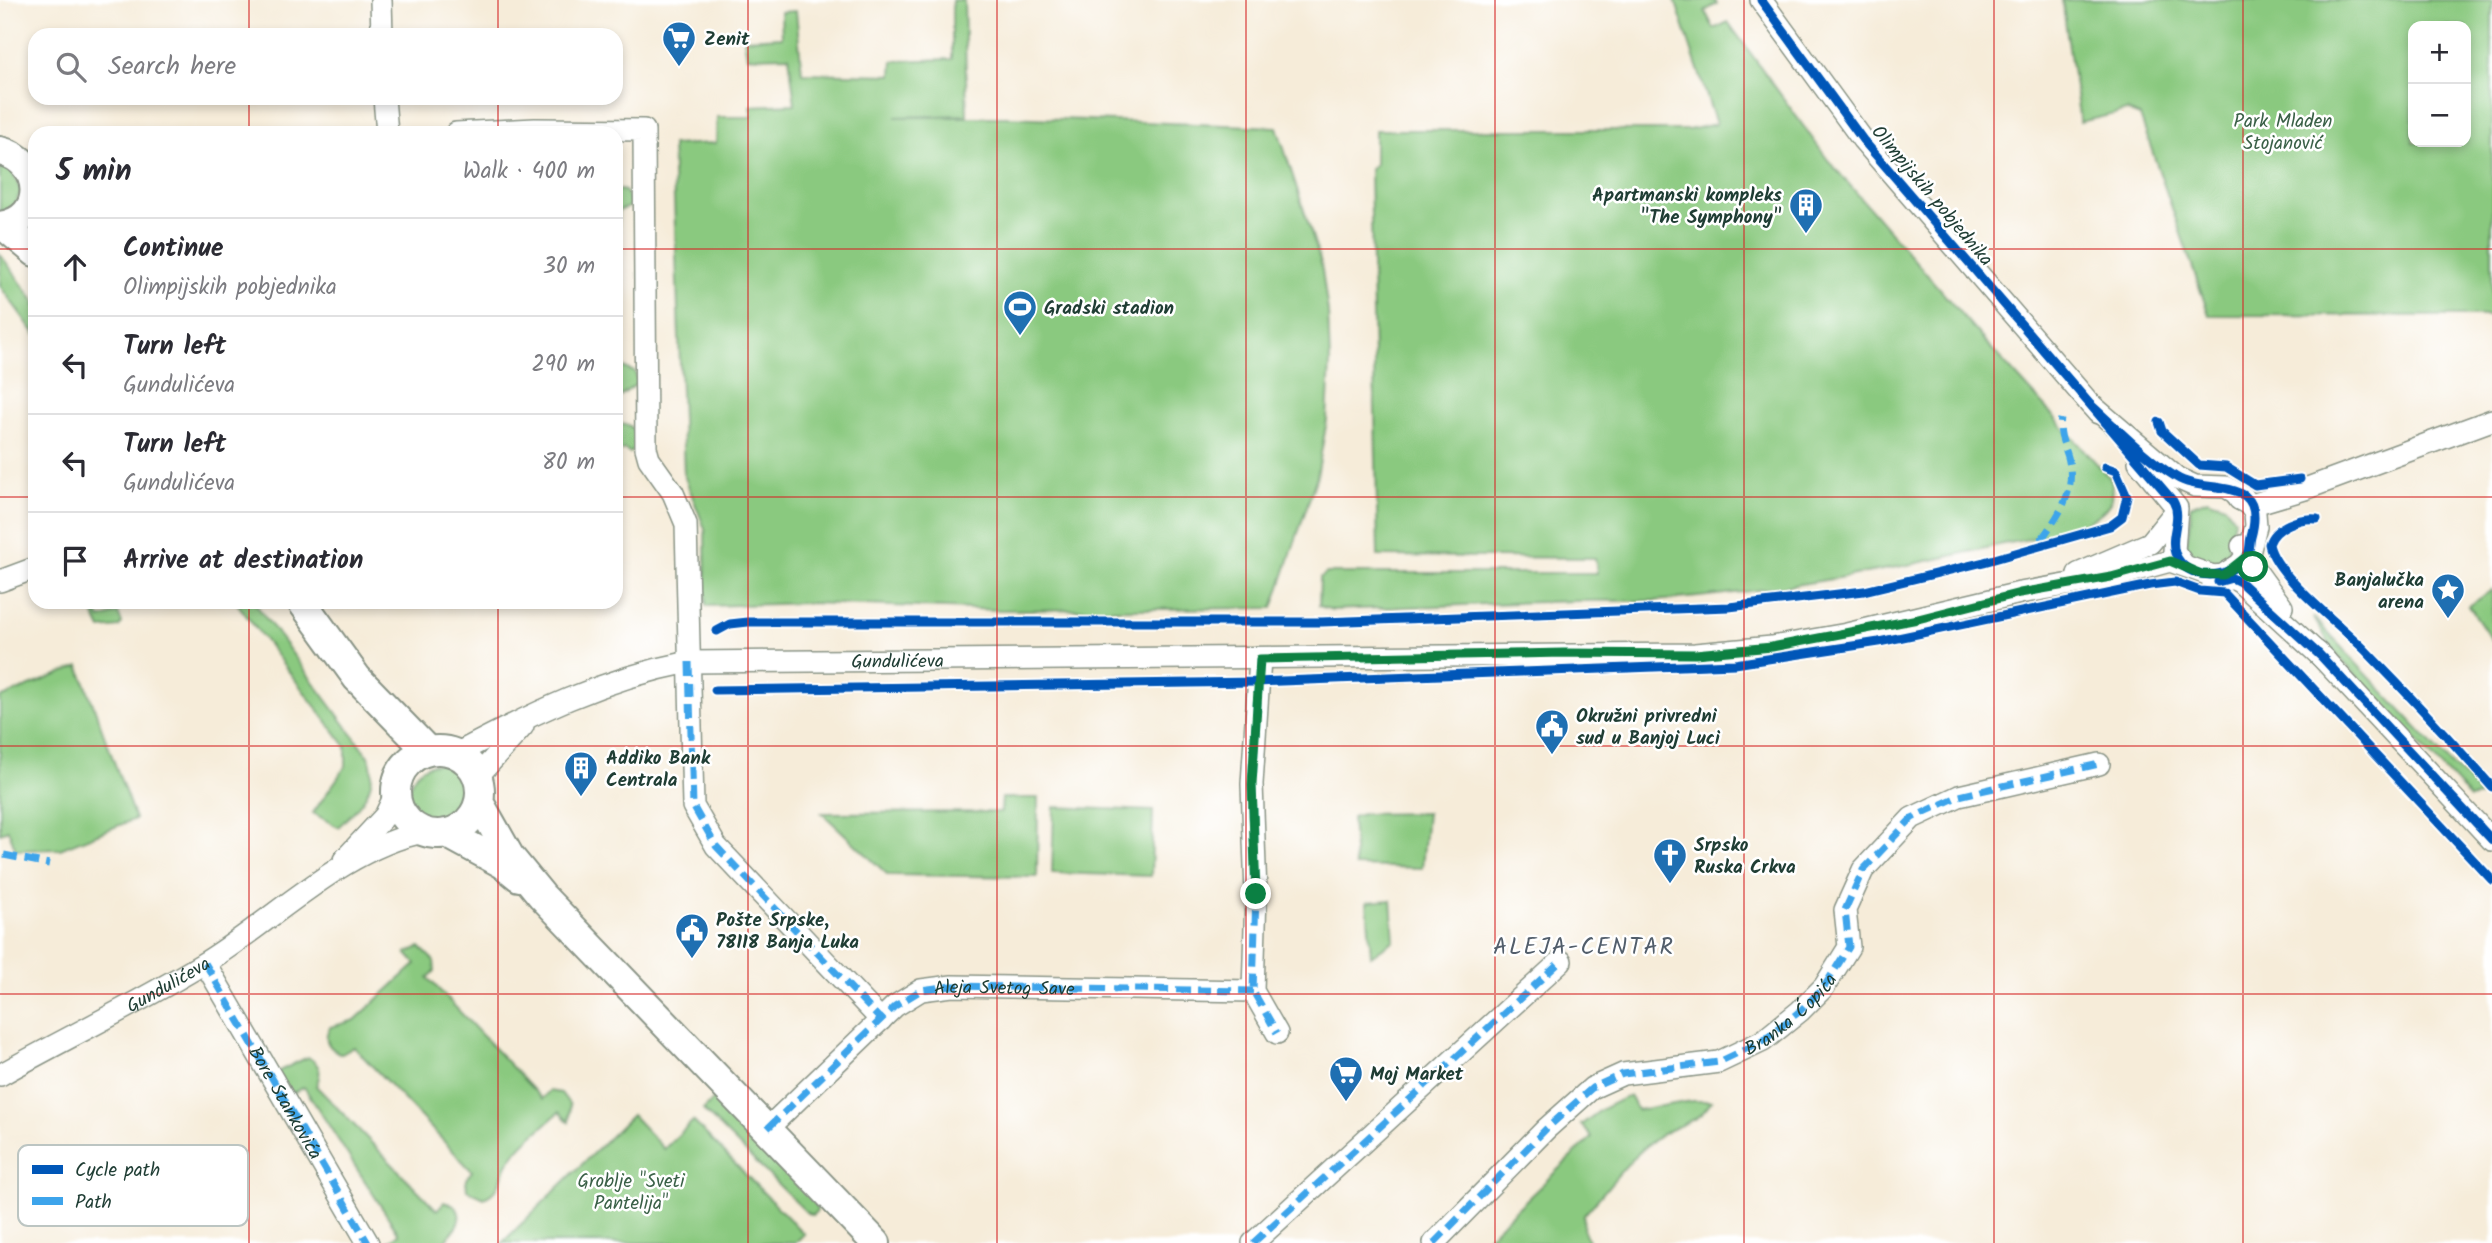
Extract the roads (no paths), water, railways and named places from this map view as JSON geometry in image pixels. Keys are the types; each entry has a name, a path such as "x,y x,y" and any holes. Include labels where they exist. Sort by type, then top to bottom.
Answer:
{"main road":[{"path":"15,153 28,169"},
{"path":"2,226 20,219 28,210"},
{"path":"2,226 28,246"},
{"path":"307,609 357,678 428,751"},
{"path":"357,678 400,780 406,819 503,864 542,896"},
{"path":"400,780 413,757 428,751 456,754 469,763 510,858 542,896 876,1243"},
{"path":"435,833 468,822 478,789"}],"street":[{"path":"381,0 382,28"},
{"name":"Olimpijskih pobjednika","path":"1761,0 1863,140 2090,404 2170,513"},
{"path":"385,105 386,126"},
{"path":"623,130 643,130 646,448 649,459 673,493 686,524 693,806 696,817 716,846 881,1020"},
{"name":"Olimpijskih pobjednika","path":"2090,404 2166,471 2197,489 2228,494 2253,512"},
{"path":"2253,512 2305,489 2492,420"},
{"path":"2253,512 2492,434"},
{"path":"2210,484 2236,491 2253,512 2249,552 2231,575 2217,582 2200,582 2177,565 2165,547 2170,513 2197,489 2210,484"},
{"path":"2228,494 2245,513 2242,541 2325,660"},
{"name":"Gundulićeva","path":"2020,593 2143,540 2170,513"},
{"name":"Gundulićeva","path":"456,754 543,709 596,686 689,662 1695,654 1772,647 1847,634 2020,593 2100,584 2177,565"},
{"path":"0,581 28,571"},
{"path":"2231,575 2325,660 2492,840"},
{"path":"1260,659 1252,784 1256,894 1253,991 1277,1033"},
{"name":"Gundulićeva","path":"478,789 510,738 543,709"},
{"name":"Branka Ćopića","path":"1434,1243 1546,1129 1592,1088 1623,1073 1719,1062 1763,1041 1800,1011 1824,987 1849,947 1845,911 1863,870 1912,818 1959,796 2099,764"},
{"name":"Gundulićeva","path":"327,877 385,816 400,780"},
{"name":"Gundulićeva","path":"0,1075 205,962 327,877 402,836 435,833"},
{"path":"1253,1243 1561,961"},
{"name":"Bore Stankovića","path":"205,962 368,1243"},
{"name":"Aleja Svetog Save","path":"768,1128 881,1020 915,993 951,986 1253,991"}],"place":[{"name":"Zenit","path":"679,68"},
{"name":"Apartmanski kompleks \"The Symphony\"","path":"1806,235"},
{"name":"Gradski stadion","path":"1020,337"},
{"name":"Banjalučka arena","path":"2448,620"},
{"name":"Okružni privredni sud u Banjoj Luci","path":"1552,756"},
{"name":"Addiko Bank Centrala","path":"581,798"},
{"name":"Srpsko Ruska Crkva","path":"1670,885"},
{"name":"Pošte Srpske, 78118 Banja Luka","path":"692,960"},
{"name":"Moj Market","path":"1346,1103"}],"district":[{"name":"ALEJA-CENTAR","path":"1584,946"}],"park label":[{"name":"Park Mladen Stojanović","path":"2283,131"},
{"name":"Groblje \"Sveti Pantelija\"","path":"631,1191"}]}
